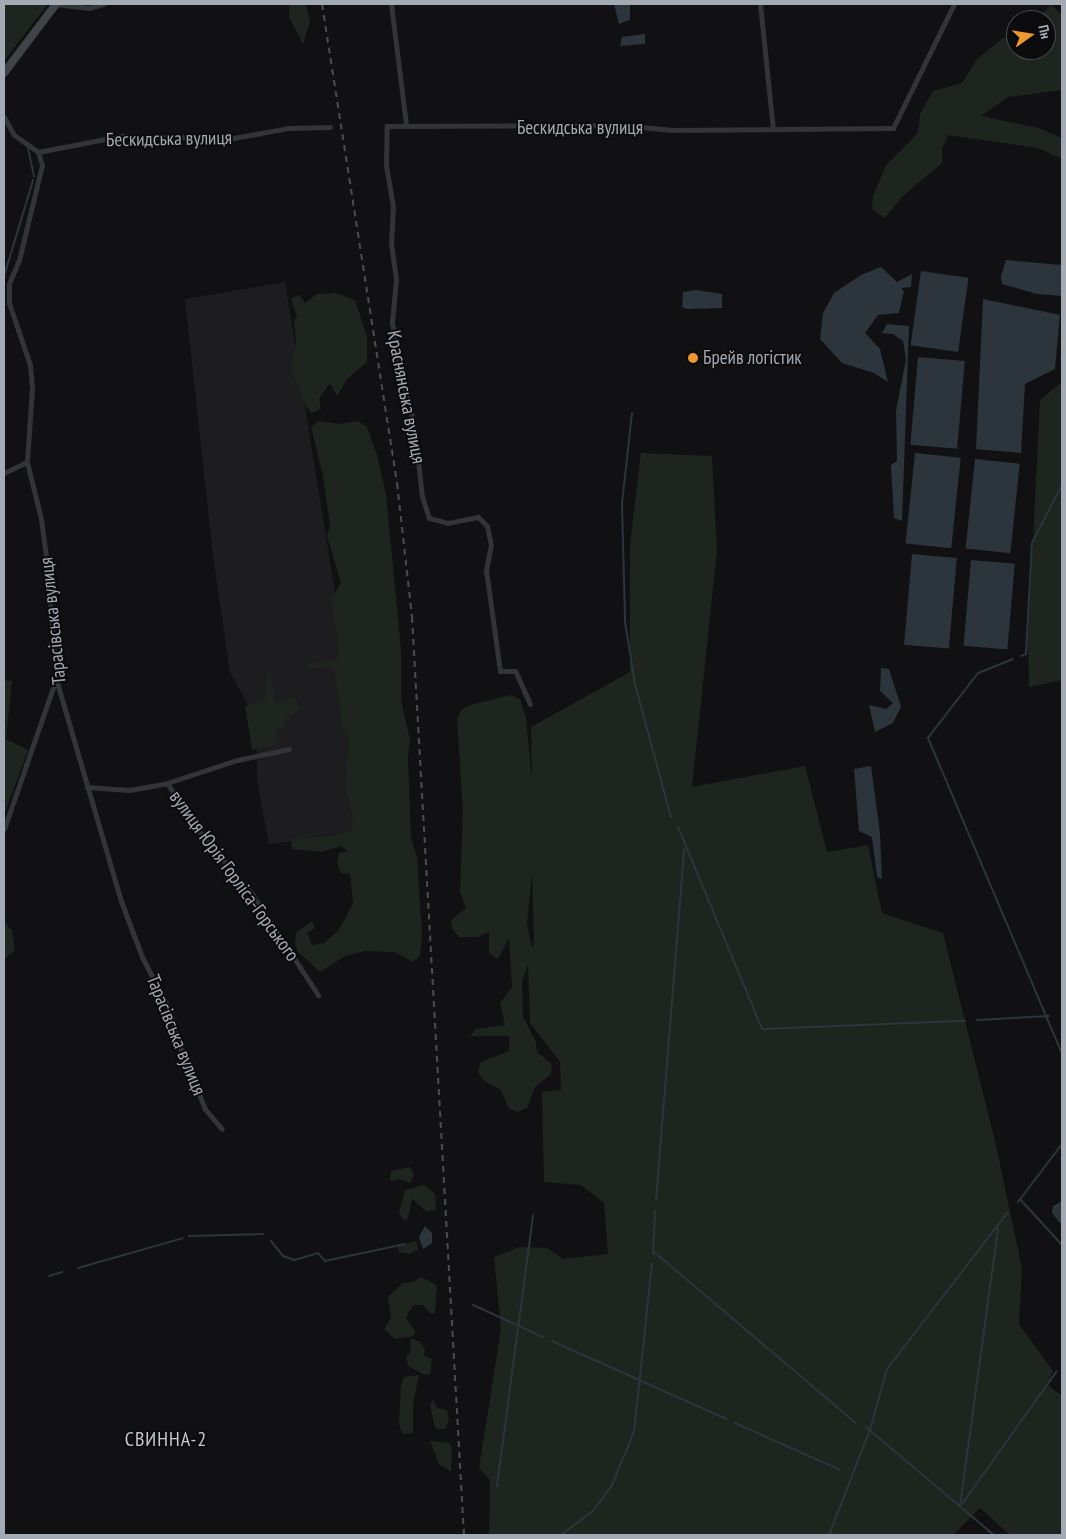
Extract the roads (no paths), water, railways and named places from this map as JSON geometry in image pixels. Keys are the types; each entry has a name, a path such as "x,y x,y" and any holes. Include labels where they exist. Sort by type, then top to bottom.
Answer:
{"main road":[{"path":"4,73 56,4"}],"street":[{"path":"56,4 89,8 103,4"},
{"path":"391,4 406,125"},
{"path":"760,4 774,129"},
{"name":"Бескидська вулиця","path":"387,126 893,128 954,4"},
{"path":"4,117 14,135 38,152"},
{"name":"Краснянська вулиця","path":"387,126 386,165 393,207 392,244 396,279 392,322 400,372 414,424 422,498 428,518 448,523 478,517 487,526 491,545 486,570 500,671 515,671 530,704"},
{"name":"Бескидська вулиця","path":"38,152 120,136 182,137 212,142 288,128 330,127"},
{"name":"Тарасівська вулиця","path":"38,152 42,165 40,178 18,260 9,284 9,302 30,365 32,388 27,462 41,519 47,564 56,679 132,933 170,1011 176,1037 205,1109 222,1129"},
{"path":"4,473 27,462"},
{"path":"4,829 56,679"},
{"name":"вулиця Юрія Горліса-Горського","path":"87,786 129,790 168,783 236,760 289,749"},
{"name":"вулиця Юрія Горліса-Горського","path":"168,783 193,824 252,894 318,995"}],"waterway":[{"path":"28,148 34,176"},
{"path":"5,273 33,180"},
{"path":"632,413 622,504 625,622 635,684 671,817"},
{"path":"1021,656 1026,654 1032,543 1062,485"},
{"path":"1013,659 978,673 928,738 1062,1054"},
{"path":"678,827 762,1029 965,1021"},
{"path":"656,1200 684,849"},
{"path":"977,1020 1049,1016"},
{"path":"1018,1202 1062,1144"},
{"path":"1020,1199 1062,1245"},
{"path":"653,1254 655,1211"},
{"path":"829,1535 870,1430 887,1369 1008,1212"},
{"path":"497,1486 533,1215"},
{"path":"960,1506 998,1229"},
{"path":"189,1236 263,1234"},
{"path":"78,1268 183,1238"},
{"path":"271,1241 283,1256 294,1260 318,1253 325,1261 405,1244"},
{"path":"653,1251 856,1423"},
{"path":"561,1535 592,1512 611,1487 634,1432 652,1264"},
{"path":"49,1276 62,1272"},
{"path":"473,1305 543,1337"},
{"path":"552,1341 726,1419"},
{"path":"962,1504 1057,1371"},
{"path":"735,1423 840,1470"},
{"path":"866,1427 994,1535"}],"railway":[{"path":"322,4 397,483 412,617 464,1535"}],"place":[{"name":"Брейв логістик","path":"693,358"}],"district":[{"name":"СВИННА-2","path":"166,1439"}]}
